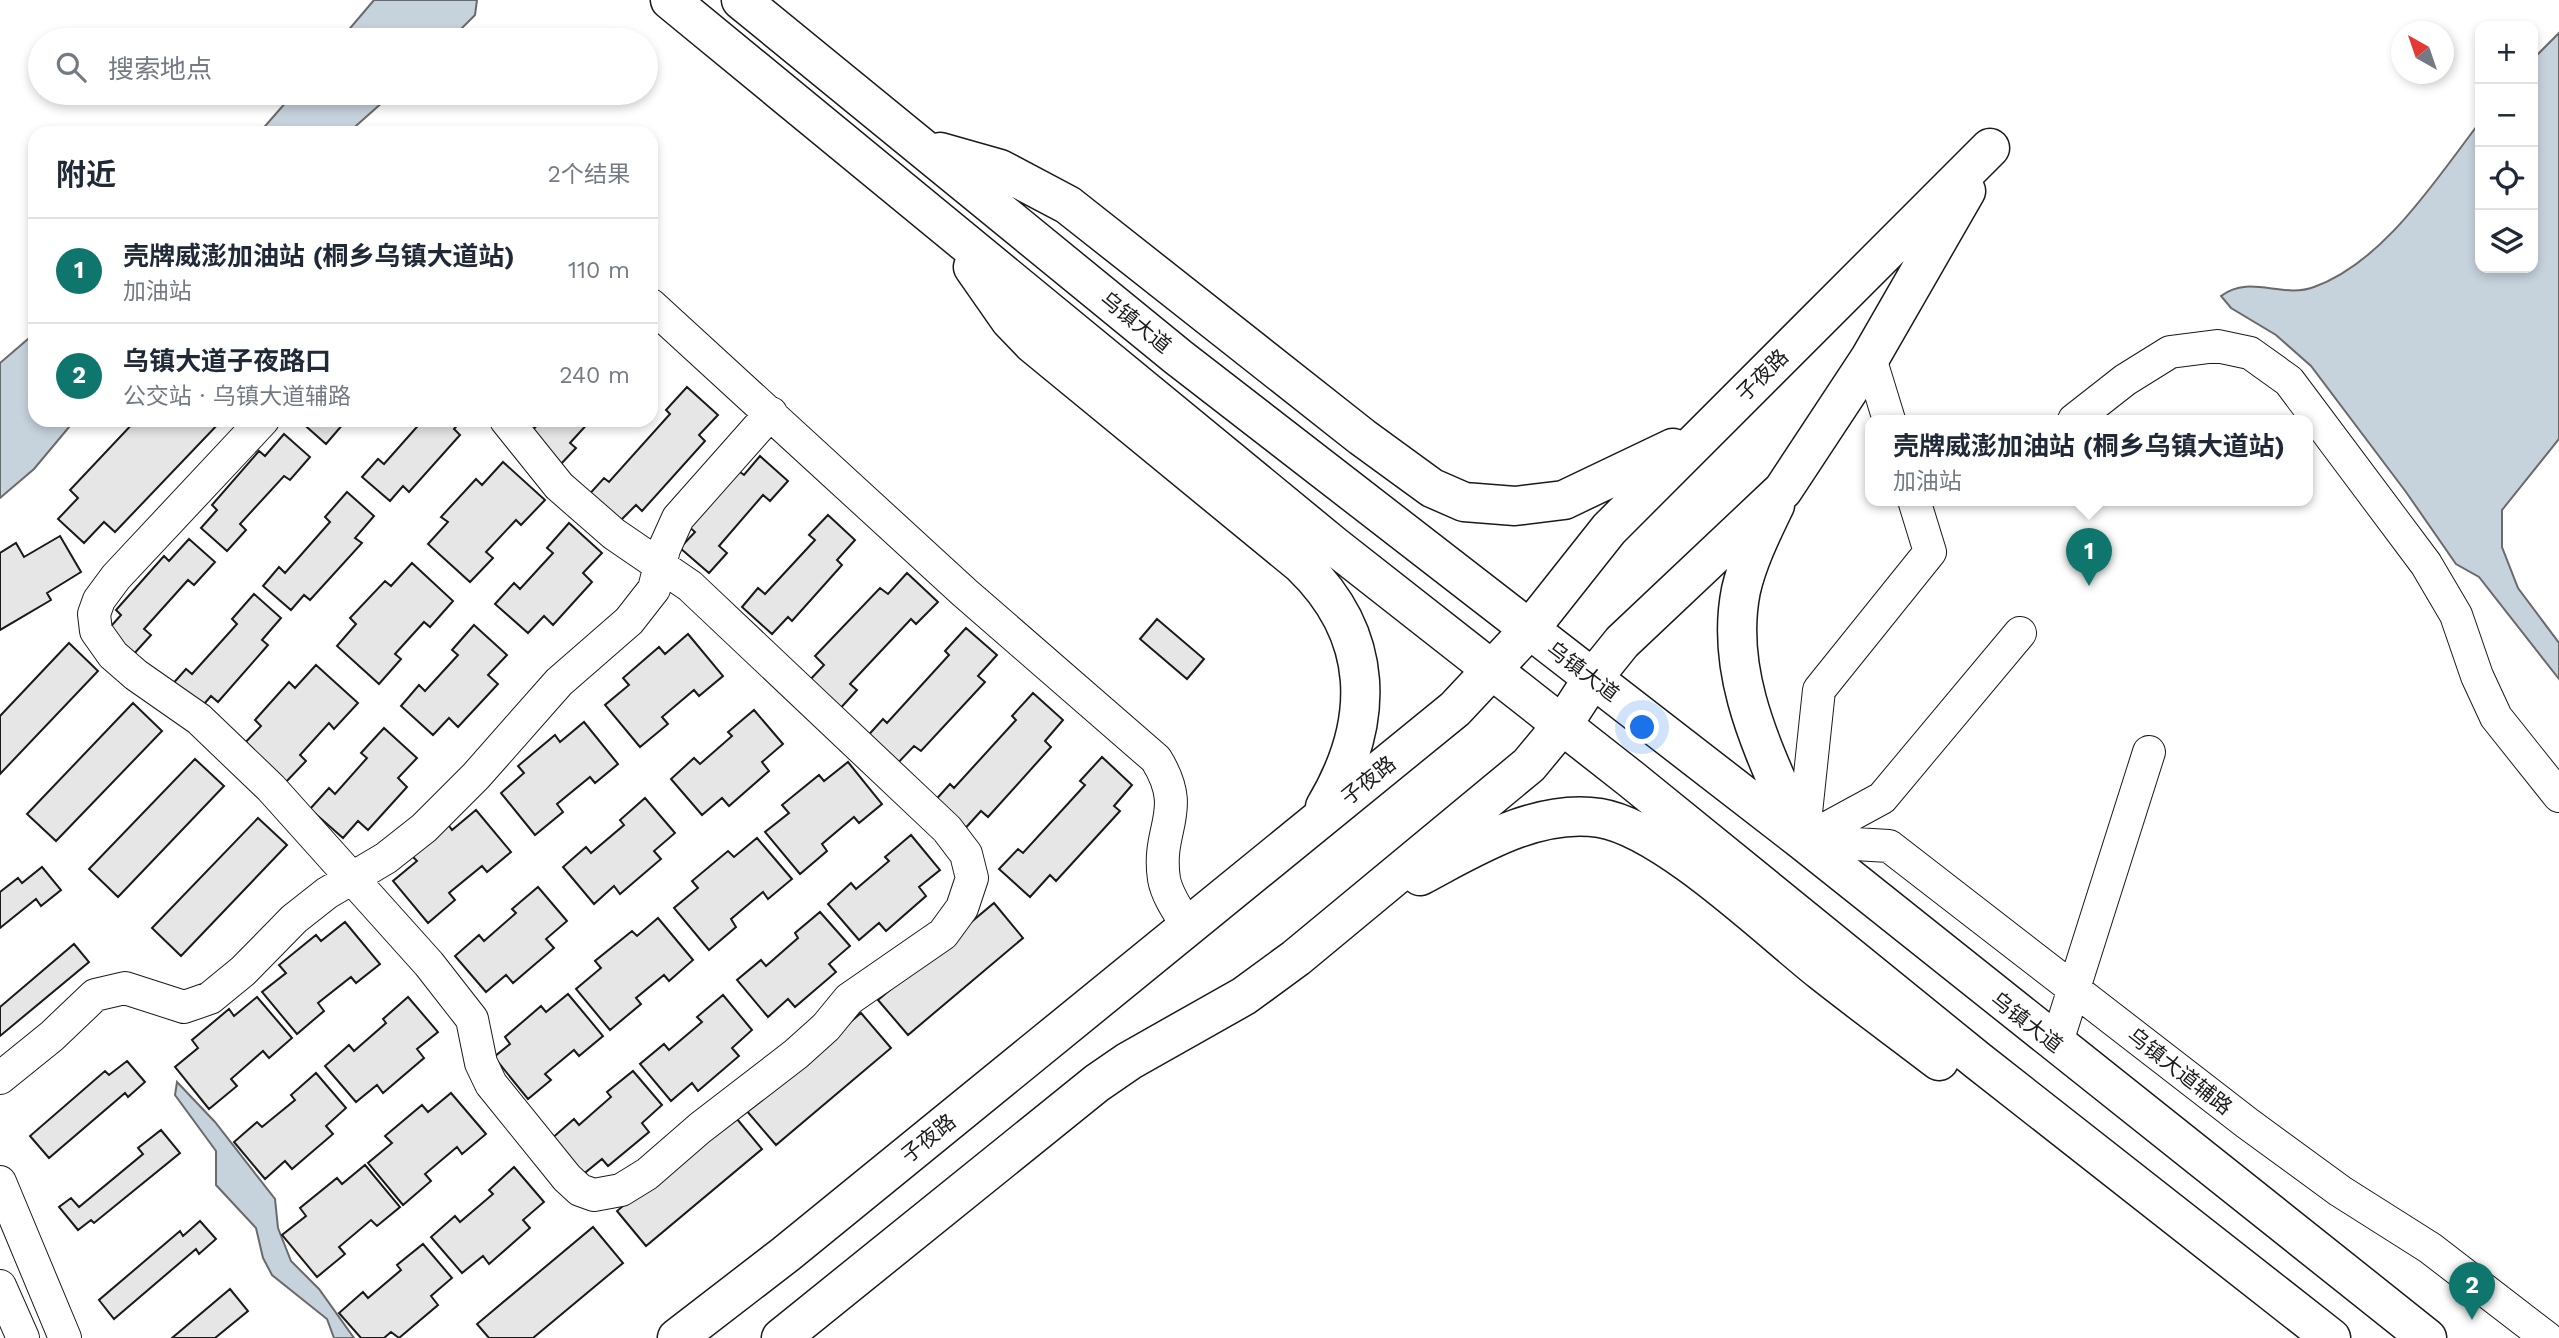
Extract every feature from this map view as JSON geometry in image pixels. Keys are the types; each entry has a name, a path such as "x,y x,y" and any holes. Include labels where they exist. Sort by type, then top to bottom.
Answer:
{"main road":[{"path":"670,0 948,230 1493,671 1563,724 2032,1103 2331,1338"},
{"name":"乌镇大道","path":"741,0 1178,357 1803,841 2427,1338"},
{"path":"925,148 1000,169 1068,205 1362,437 1432,488 1464,502 1503,506 1564,500 1641,465 1706,430"},
{"name":"子夜路","path":"677,1338 786,1254 1455,709 1529,630 1609,529 1990,148 1870,358"},
{"path":"948,230 990,293 1033,344 1301,564 1335,601 1350,629 1359,660 1361,695 1350,759 1316,823"},
{"path":"1803,841 1752,721 1742,684 1738,632 1741,590 1756,545 1783,490 1870,358"},
{"path":"781,1338 1097,1083 1129,1061 1244,996 1356,909 1529,765 1563,724 1593,678 1650,612 1783,490"},
{"path":"1356,909 1500,836 1532,824 1561,819 1598,818 1631,827 1721,889 1820,971 1948,1068 1986,1092 2032,1103"},
{"path":"2135,1184 2173,1137"}],"street":[{"path":"658,312 965,593 1156,759 1170,780 1172,797 1163,854 1164,880 1172,901 1188,927"},
{"path":"2080,415 2124,380 2170,352 2217,346 2250,352 2289,381 2426,564 2456,615 2477,676 2496,717 2559,796"},
{"path":"1870,358 1887,415"},
{"path":"0,1078 52,1036 95,995 125,988 184,1007 210,998 243,971 294,919 353,877 386,858 424,828 476,776 559,682 629,621 654,589 678,518 771,413"},
{"path":"256,427 116,577 99,600 94,614 96,631 113,655 136,675 199,719 296,813 353,877 429,964 472,1019 481,1063 491,1084 566,1178 580,1190 594,1195 621,1190 647,1174 700,1128 796,1054 825,1027 849,999 943,934 961,908 972,878 966,855 953,837 690,586 614,534 559,486 512,427"},
{"path":"1803,841 1819,690 1930,552 1916,506"},
{"path":"1803,841 1882,798 2020,633"},
{"path":"2056,1045 2149,752"},
{"name":"乌镇大道辅路","path":"1803,841 1889,846 2257,1130 2340,1191 2430,1248 2547,1338"},
{"path":"0,1182 65,1338"},
{"path":"0,1286 23,1338"}],"shaded area":[{"path":"374,0 477,0 475,15 462,28 350,28"},
{"path":"2559,33 2559,439 2502,510 2502,547 2518,588 2559,643 2559,679 2479,577 2456,564 2406,492 2311,366 2276,335 2231,308 2221,296 2243,287 2302,290 2339,275 2386,239 2427,193 2475,129 2475,273 2538,273 2538,54"},
{"path":"284,105 380,105 356,126 265,126"},
{"path":"28,339 28,427 69,427 34,469 0,498 0,363"},
{"path":"177,1082 215,1122 275,1199 278,1228 291,1261 319,1289 354,1338 334,1338 327,1319 272,1275 263,1258 256,1228 216,1185 216,1151 175,1095"}],"building":[{"path":"687,387 718,415 699,435 705,441 642,511 636,505 615,526 585,499 604,478 609,482 670,414 666,410"},
{"path":"129,427 215,427 115,532 104,522 84,543 58,519 78,498 70,490"},
{"path":"307,427 341,427 326,444"},
{"path":"417,427 456,427 454,429 460,435 409,492 403,486 390,501 362,477 378,459 384,464"},
{"path":"535,427 585,427 570,443 576,448 560,465 528,435"},
{"path":"284,434 310,457 290,480 284,476 240,524 246,530 227,551 201,528 217,510 212,505 259,451 265,456"},
{"path":"760,456 788,481 770,501 763,495 719,546 727,553 709,573 680,548 695,532 687,525 736,469 744,475"},
{"path":"503,462 545,500 521,525 516,520 486,552 493,558 470,582 428,544 448,522 441,517 476,479 482,485"},
{"path":"347,492 374,516 355,538 362,543 310,600 304,595 291,610 263,586 279,567 285,573 330,522 325,517"},
{"path":"828,515 855,540 837,560 842,565 792,621 788,617 772,634 742,607 758,588 765,594 815,540 809,535"},
{"path":"569,523 602,553 583,573 592,582 553,625 544,616 528,633 495,604 514,583 520,589 553,553 547,548"},
{"path":"60,536 81,572 47,593 51,600 0,630 0,553 16,543 24,557"},
{"path":"189,539 215,562 194,585 188,580 144,629 151,635 132,656 105,633 121,615 116,610 164,556 169,561"},
{"path":"412,563 453,601 430,627 424,622 395,654 401,659 379,684 337,646 356,624 350,618 385,581 391,586"},
{"path":"907,573 938,602 916,624 911,619 850,684 857,690 837,712 807,683 824,665 815,656 880,588 888,594"},
{"path":"254,594 281,618 262,640 268,645 218,702 211,696 198,711 170,687 186,669 192,674 237,624 232,619"},
{"path":"1157,619 1204,659 1187,679 1140,639"},
{"path":"474,625 507,655 488,675 498,684 458,727 449,718 433,735 401,706 419,685 425,691 458,655 452,650"},
{"path":"966,628 997,655 978,676 985,682 921,751 914,746 894,767 864,740 883,719 887,723 949,655 945,651"},
{"path":"688,634 723,676 699,696 694,690 662,717 668,724 640,747 605,705 629,685 623,678 659,647 665,654"},
{"path":"69,643 98,671 0,774 0,716"},
{"path":"316,665 358,703 334,729 329,723 300,755 306,761 283,785 241,747 261,726 255,720 289,682 295,688"},
{"path":"1033,693 1063,720 1045,741 1051,747 988,817 981,811 961,833 931,805 950,784 954,788 1016,720 1012,716"},
{"path":"133,703 162,731 56,841 27,814"},
{"path":"754,710 783,744 762,762 769,771 729,806 722,798 702,815 671,779 694,758 700,764 732,736 728,732"},
{"path":"584,722 618,764 595,783 590,777 557,804 563,812 535,835 501,793 524,773 518,766 555,735 560,742"},
{"path":"384,728 417,758 398,778 407,787 368,830 358,821 343,838 310,809 329,788 335,794 367,758 361,753"},
{"path":"1102,757 1132,785 1114,806 1120,811 1056,881 1050,875 1030,897 999,869 1018,849 1023,853 1085,785 1080,781"},
{"path":"195,759 224,786 118,897 89,869"},
{"path":"848,762 882,804 859,823 854,817 822,844 827,851 800,874 765,832 789,813 782,805 819,775 824,781"},
{"path":"645,798 675,833 654,851 661,859 620,894 614,886 594,904 563,867 586,847 591,853 624,825 620,820"},
{"path":"476,810 511,852 487,872 482,866 449,893 455,900 428,923 393,881 417,861 410,854 447,823 452,830"},
{"path":"258,818 287,845 181,956 152,928"},
{"path":"911,835 940,870 919,887 926,896 886,931 879,923 859,940 828,904 851,883 856,889 889,861 885,857"},
{"path":"757,838 792,879 768,899 763,892 731,919 736,927 709,950 674,908 698,888 692,881 728,851 734,857"},
{"path":"42,867 61,890 41,906 36,899 0,928 0,892 18,878 22,883"},
{"path":"538,887 567,921 546,939 554,948 513,983 506,975 486,992 455,956 479,935 484,941 516,913 512,909"},
{"path":"994,903 1023,938 908,1035 878,1000"},
{"path":"820,912 850,946 829,964 836,972 795,1007 788,999 768,1017 737,980 761,960 766,966 798,938 795,933"},
{"path":"658,918 693,960 669,981 664,975 636,998 641,1004 610,1030 576,989 601,968 595,961 632,931 637,936"},
{"path":"345,922 380,964 356,983 351,977 318,1003 324,1011 297,1034 262,992 286,973 279,965 316,935 321,941"},
{"path":"74,944 89,962 0,1036 0,1007"},
{"path":"568,994 603,1036 579,1056 574,1050 545,1074 551,1080 528,1099 494,1057 510,1044 505,1037 541,1006 546,1012"},
{"path":"723,995 752,1030 732,1048 739,1056 698,1091 692,1083 671,1101 640,1064 664,1044 669,1050 702,1022 697,1017"},
{"path":"257,997 292,1038 269,1058 263,1051 231,1079 237,1086 209,1109 175,1067 198,1048 192,1040 229,1009 234,1016"},
{"path":"408,997 438,1032 417,1049 424,1058 383,1093 377,1085 356,1102 325,1066 349,1045 354,1051 386,1023 383,1019"},
{"path":"861,1013 891,1048 776,1145 746,1110"},
{"path":"127,1061 145,1082 128,1097 125,1093 49,1158 30,1136 105,1071 109,1075"},
{"path":"633,1071 662,1105 642,1123 649,1132 608,1166 602,1159 581,1176 550,1140 574,1119 579,1125 611,1097 607,1092"},
{"path":"316,1073 346,1108 326,1126 333,1134 292,1169 285,1161 265,1179 234,1142 257,1122 262,1127 295,1100 291,1095"},
{"path":"451,1093 486,1134 462,1154 457,1147 425,1174 431,1181 403,1205 368,1163 392,1143 385,1136 422,1105 428,1112"},
{"path":"732,1113 762,1149 646,1246 617,1211"},
{"path":"161,1130 180,1153 94,1223 91,1220 78,1230 59,1207 71,1198 79,1207 143,1154 138,1148"},
{"path":"365,1165 400,1207 377,1226 371,1220 339,1247 345,1254 317,1277 282,1235 306,1216 300,1208 337,1178 342,1184"},
{"path":"514,1167 544,1202 523,1220 530,1228 489,1264 483,1256 462,1273 431,1237 455,1216 460,1222 493,1194 489,1190"},
{"path":"200,1221 216,1239 199,1254 196,1249 114,1319 99,1300 180,1231 183,1236"},
{"path":"593,1227 623,1263 533,1338 489,1338 477,1324"},
{"path":"423,1244 452,1278 431,1296 438,1305 399,1338 391,1332 384,1338 361,1338 339,1313 363,1292 368,1298 401,1270 397,1265"},
{"path":"230,1289 248,1311 215,1338 172,1338"}],"place":[{"name":"壳牌威澎加油站 (桐乡乌镇大道站)","path":"2089,586"},
{"name":"乌镇大道子夜路口","path":"2472,1320"}]}
